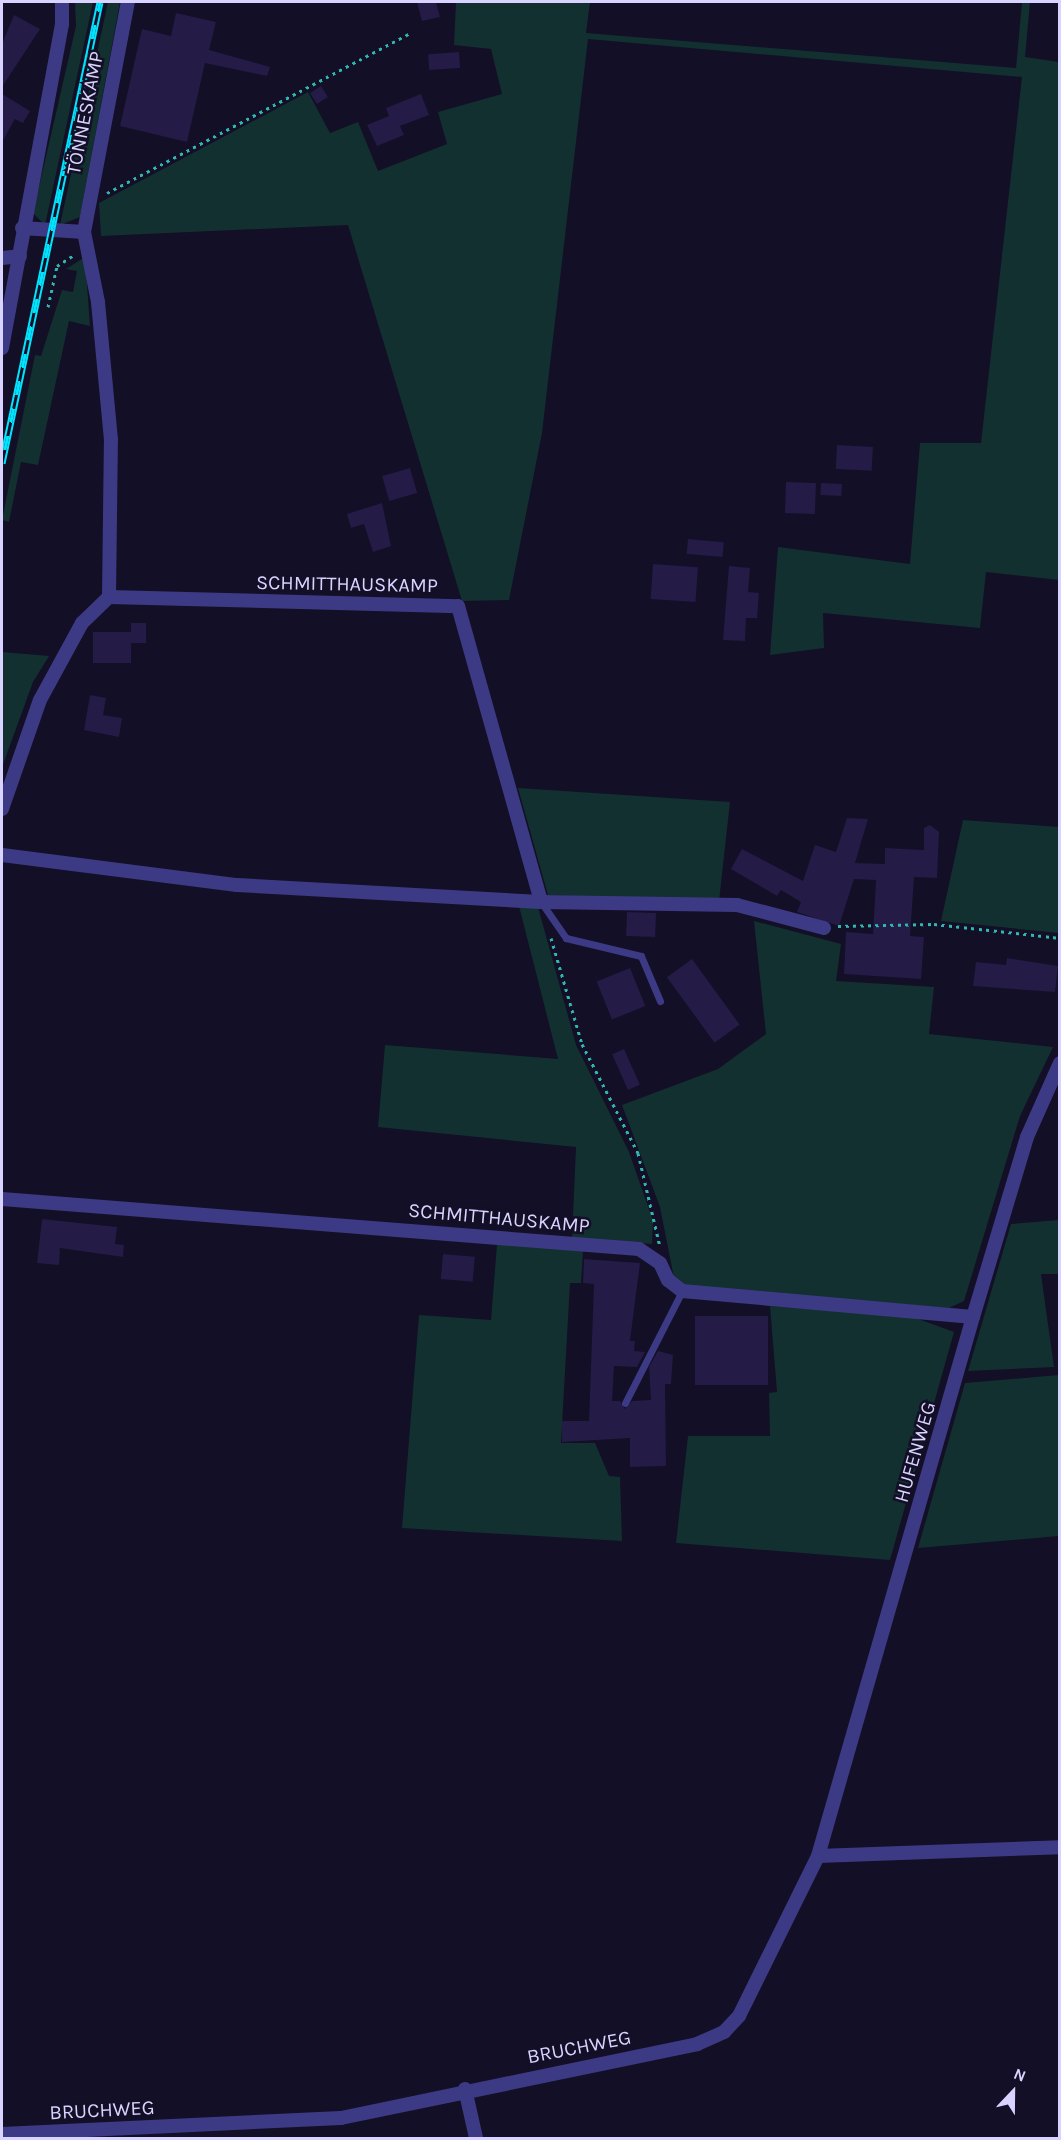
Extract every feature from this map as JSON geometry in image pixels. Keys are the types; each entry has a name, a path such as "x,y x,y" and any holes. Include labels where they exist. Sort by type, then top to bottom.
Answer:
{"street":[{"path":"2,348 20,256 22,228 62,24 62,2"},
{"name":"TÖNNESKAMP","path":"84,232 88,198 128,2"},
{"path":"2,809 40,700 82,623 109,597 111,440 98,303 84,232 22,228"},
{"path":"2,258 20,256"},
{"name":"SCHMITTHAUSKAMP","path":"109,597 459,606 541,902"},
{"path":"2,855 237,885 541,902 737,905 824,928"},
{"name":"HUFENWEG","path":"818,1856 973,1317 1028,1137 1059,1063"},
{"name":"SCHMITTHAUSKAMP","path":"2,1199 639,1248 660,1263 668,1280 682,1291"},
{"path":"682,1291 973,1317"},
{"path":"818,1856 1059,1847"},
{"name":"BRUCHWEG","path":"2,2134 341,2118 465,2090 697,2044 724,2032 739,2016 818,1856"},
{"path":"465,2090 476,2139"}],"lane":[{"path":"541,902 566,938 641,956 660,1001"},
{"path":"625,1403 682,1291"}],"path":[{"path":"88,198 100,197 410,33"},
{"path":"48,307 57,266 65,263"},
{"path":"824,928 888,922 1059,938"},
{"path":"550,935 582,1044 638,1153 658,1223 660,1263"}],"green space":[{"path":"75,2 93,2 45,225 33,213 76,26"},
{"path":"108,2 120,2 80,217 60,225"},
{"path":"456,2 590,2 586,33 1016,68 1022,2 1030,2 1025,57 1059,62 1059,580 986,572 980,628 823,613 824,648 770,655 778,547 910,564 920,443 981,443 1022,77 588,39 542,433 509,600 462,601 348,225 101,236 99,203 308,92 330,133 358,122 378,171 447,144 438,112 502,94 491,49 454,45"},
{"path":"85,257 90,326 69,321 38,465 21,462 9,522 2,520 35,355 41,356 62,290 73,292 77,271 66,269"},
{"path":"2,652 49,656 33,682 2,767"},
{"path":"518,788 730,802 719,901 548,895"},
{"path":"963,820 1059,827 1059,933 941,921"},
{"path":"519,906 538,907 576,1045 629,1152 653,1221 652,1244 572,1238 576,1147 378,1127 385,1045 558,1059"},
{"path":"754,921 841,944 836,981 934,987 929,1034 1053,1047 1020,1116 964,1301 949,1308 682,1285 674,1278 660,1207 622,1105 718,1069 766,1034"},
{"path":"1059,1220 1059,1274 1041,1274 1054,1367 968,1371 1011,1224"},
{"path":"497,1244 583,1251 581,1283 570,1283 561,1443 595,1443 609,1476 620,1477 622,1541 402,1528 419,1315 491,1320"},
{"path":"770,1306 913,1317 954,1332 890,1560 676,1543 688,1436 770,1436 769,1393 777,1392"},
{"path":"1059,1375 1059,1536 918,1548 965,1383"}],"building":[{"path":"417,2 436,2 440,17 422,21"},
{"path":"176,13 216,22 209,50 270,67 267,76 205,63 187,142 120,126 142,29 171,36"},
{"path":"14,15 40,29 2,87 2,44"},
{"path":"459,52 460,68 429,70 428,54"},
{"path":"321,86 328,97 317,104 310,93"},
{"path":"2,94 30,111 23,123 15,119 2,142"},
{"path":"421,94 429,115 400,126 404,135 377,146 367,125 389,116 386,108"},
{"path":"837,445 873,447 872,471 836,469"},
{"path":"410,468 417,493 389,501 382,476"},
{"path":"786,482 816,483 815,514 785,513"},
{"path":"821,483 842,484 841,496 820,495"},
{"path":"382,503 391,546 373,552 364,524 351,528 347,514"},
{"path":"688,539 724,542 723,557 687,554"},
{"path":"653,564 698,567 695,602 651,599"},
{"path":"729,566 750,568 748,592 759,593 757,618 746,618 745,641 723,640"},
{"path":"131,623 146,623 146,643 131,643 131,663 93,663 93,632 131,632"},
{"path":"90,695 106,698 103,715 122,718 119,737 84,730"},
{"path":"847,818 868,819 855,863 885,864 885,848 924,850 924,828 930,825 939,832 937,878 914,877 910,936 924,937 921,979 844,974 846,932 873,934 876,880 854,879 839,926 797,912 801,902 781,890 777,896 731,869 742,849 803,881 815,845 836,852"},
{"path":"627,912 656,913 655,937 626,936"},
{"path":"1007,958 1058,966 1055,992 973,986 976,962 1006,965"},
{"path":"692,959 740,1025 715,1043 667,977"},
{"path":"630,968 645,1006 612,1020 597,981"},
{"path":"624,1049 640,1085 628,1090 612,1054"},
{"path":"42,1219 117,1227 115,1244 124,1245 123,1257 60,1248 59,1265 37,1263"},
{"path":"443,1254 475,1257 473,1282 441,1279"},
{"path":"584,1259 640,1263 630,1341 635,1341 634,1351 645,1352 637,1367 614,1366 612,1401 620,1401 625,1409 632,1401 651,1400 649,1367 658,1351 673,1355 671,1384 665,1384 666,1466 630,1467 630,1438 562,1442 562,1421 589,1421 594,1284 583,1283"},
{"path":"695,1316 768,1316 768,1385 695,1385"}],"railway":[{"path":"2,463 100,2"}]}
